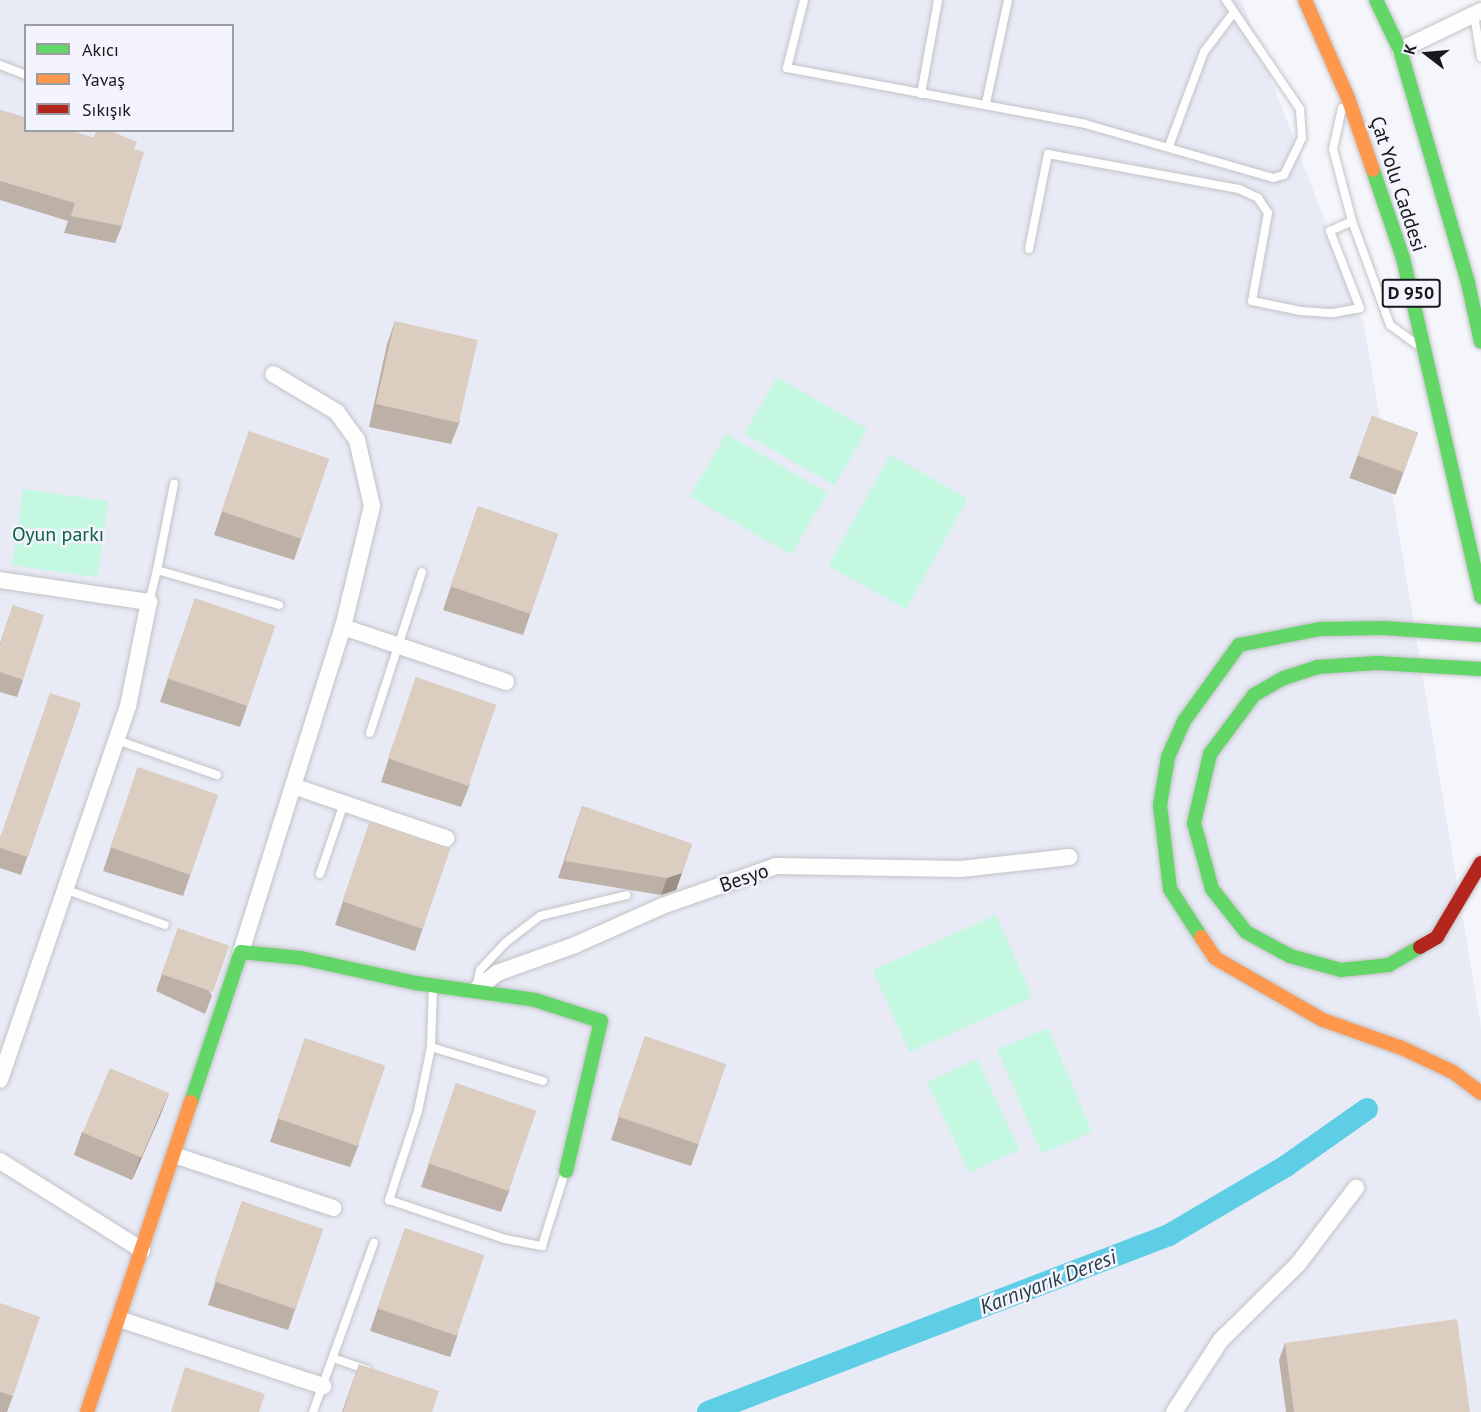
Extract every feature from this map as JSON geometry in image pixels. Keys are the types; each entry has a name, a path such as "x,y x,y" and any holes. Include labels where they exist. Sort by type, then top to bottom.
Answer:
{"main road":[{"name":"Çat Yolu Caddesi","path":"1305,0 1348,98 1403,258 1481,597"},
{"name":"Çat Yolu Caddesi","path":"1376,0 1400,50 1468,283 1481,342"},
{"path":"1468,283 1481,312"},
{"path":"1481,636 1385,628 1320,629 1239,645 1184,721 1168,757 1160,805 1170,889 1215,958 1323,1020 1402,1048 1453,1072 1481,1093"},
{"path":"1481,669 1377,663 1317,668 1284,678 1254,695 1210,754 1194,824 1212,889 1246,932 1290,956 1341,970 1389,965 1437,936 1481,862"},
{"path":"87,1412 241,952 301,958 433,985 535,1000 601,1021 566,1171"}],"street":[{"path":"1400,50 1477,13"},
{"path":"241,952 343,627 372,506 368,477 357,440 337,412 273,375"},
{"path":"0,580 149,602 139,665 117,740 0,1080"},
{"path":"343,627 506,682"},
{"path":"293,786 446,838"},
{"name":"Besyo","path":"476,990 497,973 575,945 662,906 776,866 961,869 1069,857"},
{"path":"174,1155 333,1208"},
{"path":"0,1161 142,1250"},
{"path":"1174,1412 1221,1340 1298,1264 1356,1188"},
{"path":"119,1318 323,1386"}],"lane":[{"path":"804,0 787,68 986,104 1169,146 1274,178 1284,175 1293,164 1302,138 1300,109 1295,95 1256,49 1226,0"},
{"path":"921,94 938,0"},
{"path":"986,104 1008,0"},
{"path":"1169,146 1204,52 1234,12"},
{"path":"1477,13 1481,57"},
{"path":"0,65 24,74"},
{"path":"1348,98 1336,123 1333,149 1352,221 1390,325 1406,340 1423,346"},
{"path":"1029,249 1048,154 1239,189 1258,198 1268,213 1252,301 1291,309 1333,313 1360,308 1330,231 1352,221"},
{"path":"149,602 174,484"},
{"path":"157,570 279,605"},
{"path":"369,733 422,572"},
{"path":"117,740 217,775"},
{"path":"320,874 344,803"},
{"path":"64,889 165,925"},
{"path":"476,990 480,970 505,943 540,916 627,895"},
{"path":"433,985 431,1047 418,1111 389,1200 505,1239 542,1246 566,1171"},
{"path":"431,1047 543,1081"},
{"path":"314,1412 374,1243"},
{"path":"333,1358 375,1372"}],"shaded area":[{"path":"0,0 1241,0 1364,324 1481,1027 1481,1412 0,1412"}],"green space":[{"path":"777,377 867,429 835,485 744,433"},
{"path":"726,434 827,492 791,555 690,496"},
{"path":"890,455 968,498 906,609 828,566"},
{"name":"Oyun parkı","path":"23,489 108,501 97,577 12,565"},
{"path":"996,915 1033,997 909,1052 873,970"},
{"path":"1048,1028 1092,1132 1042,1154 997,1049"},
{"path":"977,1059 1019,1150 969,1173 927,1082"}],"building":[{"path":"0,110 24,117 24,132 74,132 94,138 96,132 113,132 137,142 134,149 144,152 122,226 71,216 75,203 0,181"},
{"path":"395,321 478,340 459,423 376,404"},
{"path":"1372,416 1418,433 1404,472 1358,455"},
{"path":"249,431 329,459 302,539 221,511"},
{"path":"478,506 558,534 531,614 450,586"},
{"path":"195,598 275,626 248,706 167,678"},
{"path":"13,605 44,615 23,680 0,672 0,646"},
{"path":"416,677 496,705 468,786 388,758"},
{"path":"50,693 81,703 28,857 0,848 0,838"},
{"path":"138,767 218,795 191,875 110,847"},
{"path":"582,806 692,844 682,873 667,878 565,861"},
{"path":"370,821 450,849 423,929 342,901"},
{"path":"178,928 229,946 213,992 162,974"},
{"path":"645,1036 726,1064 699,1144 617,1116"},
{"path":"305,1038 385,1066 358,1146 277,1118"},
{"path":"110,1068 169,1093 142,1157 83,1132"},
{"path":"456,1083 536,1111 509,1191 428,1163"},
{"path":"242,1201 323,1229 296,1309 214,1281"},
{"path":"405,1228 484,1255 457,1336 377,1308"},
{"path":"0,1303 40,1317 13,1396 0,1392"},
{"path":"1457,1319 1470,1412 1294,1412 1285,1343"},
{"path":"359,1364 439,1391 432,1412 343,1412"},
{"path":"185,1367 265,1394 259,1412 171,1412"}],"waterway":[{"name":"Karnıyarık Deresi","path":"708,1412 1169,1235 1286,1166 1367,1109"}],"traffic: fast":[{"path":"1376,0 1400,50 1468,283 1481,342"},
{"path":"1373,170 1403,258 1481,597"},
{"path":"1201,937 1170,889 1160,805 1168,757 1184,721 1239,645 1320,629 1385,628 1481,635"},
{"path":"1420,947 1389,965 1341,970 1290,956 1246,932 1212,889 1194,823 1210,754 1254,695 1284,678 1317,667 1377,663 1481,669"},
{"path":"191,1102 241,952 301,958 416,983 535,1000 601,1021 566,1171"}],"traffic: slow":[{"path":"1305,0 1348,98 1373,170"},
{"path":"1201,937 1215,958 1323,1020 1402,1048 1453,1072 1481,1093"},
{"path":"87,1412 191,1102"}],"traffic: jam":[{"path":"1420,947 1437,937 1481,863"}]}
